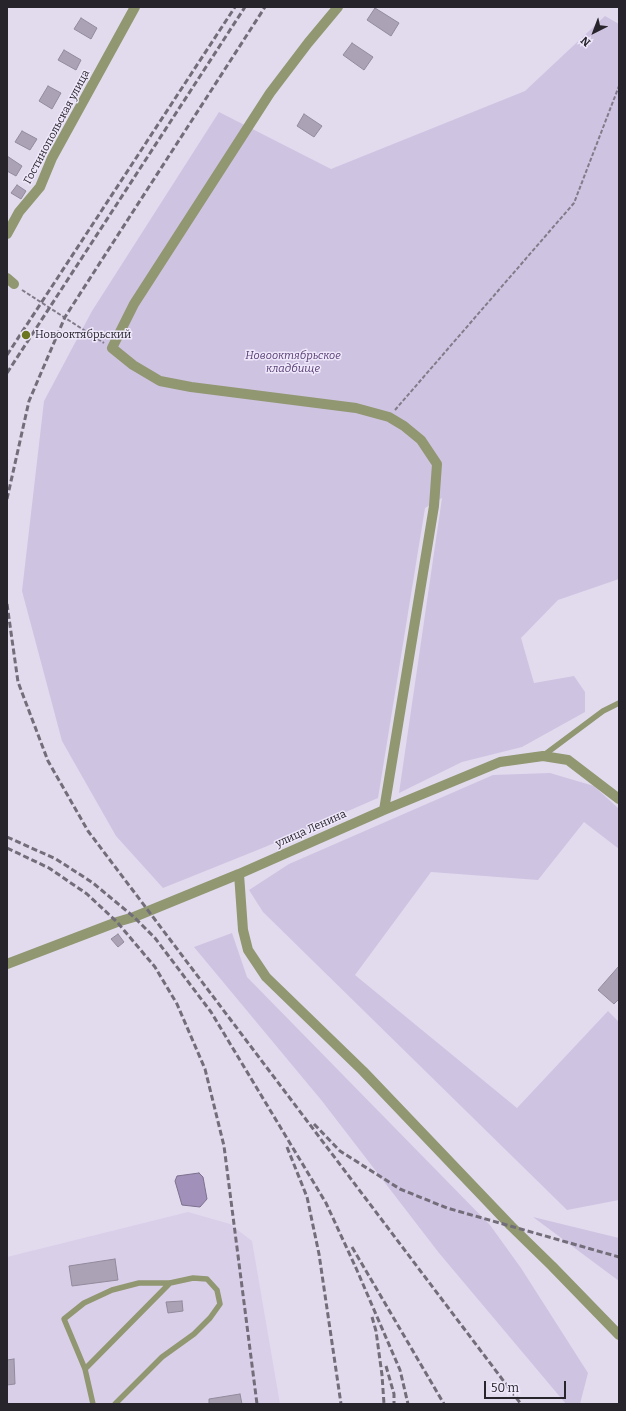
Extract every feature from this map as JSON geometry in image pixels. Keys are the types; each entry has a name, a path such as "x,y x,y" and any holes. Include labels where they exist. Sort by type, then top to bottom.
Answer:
{"street":[{"name":"Гостинопольская улица","path":"7,234 19,212 40,187 52,158 135,7"},
{"path":"338,7 308,43 270,93 134,304 112,348 133,365 160,381 191,388 356,408 389,417 404,426 421,440 437,464 434,506 384,810"},
{"name":"улица Ленина","path":"7,964 117,922 134,917 239,874 384,810 500,762 543,756 568,760 619,799"},
{"path":"239,874 242,930 248,950 266,977 363,1071 511,1226 619,1335"}],"lane":[{"path":"543,756 603,712 619,703"},
{"path":"93,1404 85,1369 64,1319 84,1303 112,1290 139,1283 170,1283 193,1278 207,1279 217,1290 220,1304 210,1318 194,1334 162,1357 115,1404"},
{"path":"85,1369 170,1283"}],"path":[{"path":"389,417 574,203 619,86"},
{"path":"10,281 112,348"}],"shaded area":[{"path":"199,1173 203,1177 207,1199 200,1207 182,1205 175,1181 177,1176"},
{"path":"188,1212 230,1224 252,1241 280,1404 7,1404 7,1257"}],"green space":[{"name":"Новооктябрьское кладбище","path":"605,16 619,24 619,579 558,600 521,638 534,683 574,676 585,692 585,712 522,747 462,762 399,793 442,498 425,508 378,798 265,847 163,888 116,836 62,741 22,591 44,401 92,311 219,112 331,169 525,91"},
{"path":"550,773 594,786 619,809 619,849 584,822 538,880 431,872 355,975 517,1108 608,1011 619,1022 619,1200 567,1210 263,912 249,890 289,864 493,775"},
{"path":"232,933 247,977 490,1225 521,1268 588,1373 580,1404 566,1404 439,1253 322,1101 194,947"},
{"path":"533,1217 619,1238 619,1281"}],"building":[{"path":"375,8 399,23 391,36 367,20"},
{"path":"81,18 97,28 91,39 74,29"},
{"path":"352,43 373,57 364,70 343,55"},
{"path":"64,50 81,60 76,70 58,60"},
{"path":"48,86 61,93 52,109 39,101"},
{"path":"304,114 322,126 314,137 297,126"},
{"path":"22,131 37,139 30,150 15,142"},
{"path":"7,156 22,166 16,176 7,171"},
{"path":"17,185 26,191 21,199 11,193"},
{"path":"118,934 124,942 118,947 111,939"},
{"path":"619,966 619,999 614,1004 598,990"},
{"path":"115,1259 118,1280 72,1286 69,1266"},
{"path":"182,1301 183,1311 168,1313 166,1302"},
{"path":"14,1359 15,1384 7,1385 7,1360"},
{"path":"240,1394 242,1404 209,1404 209,1399"}],"railway":[{"path":"7,355 235,7"},
{"path":"7,373 245,7"},
{"path":"7,499 29,401 65,317 265,7"},
{"path":"7,604 18,682 48,761 88,831 521,1404"},
{"path":"7,837 56,859 93,883 134,917 155,938 211,1012 326,1203 400,1370 408,1404"},
{"path":"7,848 49,868 87,894 117,922 155,967 177,1004 205,1069 224,1146 257,1404"},
{"path":"314,1124 340,1151 400,1189 447,1208 619,1257"},
{"path":"287,1147 307,1197 319,1254 341,1404"},
{"path":"352,1247 444,1404"},
{"path":"372,1317 376,1331 384,1404"},
{"path":"386,1366 394,1394 394,1404"}],"place":[{"name":"Новооктябрьский","path":"26,335"}]}
